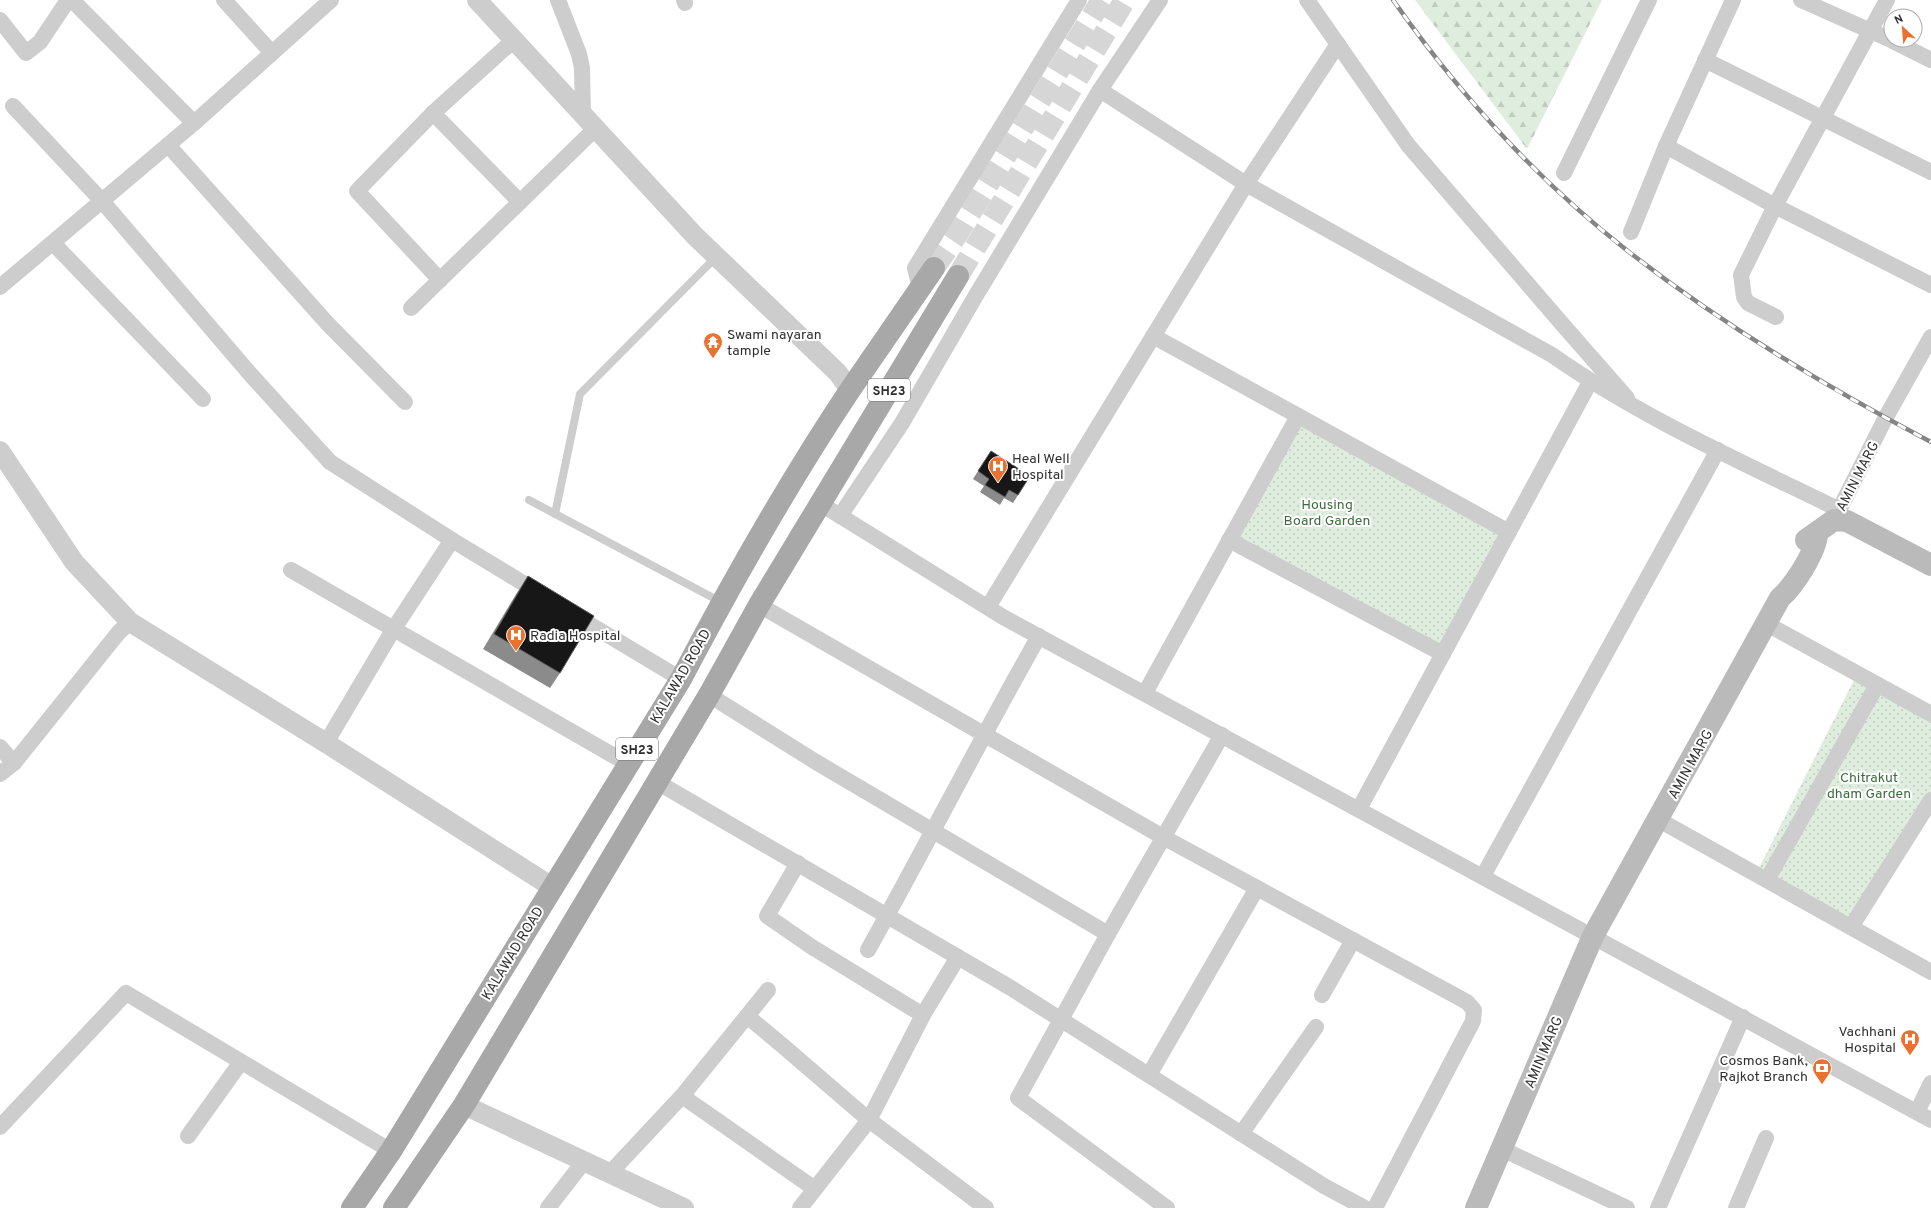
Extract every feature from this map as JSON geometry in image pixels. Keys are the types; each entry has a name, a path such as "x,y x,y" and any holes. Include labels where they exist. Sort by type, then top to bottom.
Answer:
{"main road":[{"name":"SH23","path":"920,288 934,268"},
{"name":"SH23","path":"394,1208 464,1105 709,695 759,605 958,276"},
{"name":"KALAWAD ROAD","path":"352,1208 391,1151 681,679 722,602 776,507 850,390 920,288"},
{"name":"AMIN MARG","path":"1476,1208 1594,936 1767,624 1780,598 1778,588 1803,544 1807,539 1817,534 1837,515"},
{"path":"1837,515 1931,565"}],"street":[{"path":"0,20 26,53 40,42 68,0"},
{"path":"72,0 194,123"},
{"path":"224,0 272,53"},
{"path":"0,287 54,243 194,123 331,0"},
{"path":"477,0 589,122 717,256 838,373 850,390"},
{"path":"411,308 520,202 589,122 579,54 558,0"},
{"path":"920,288 915,268 1079,0"},
{"path":"840,516 902,423 975,297 1100,90 1160,0"},
{"path":"1307,0 1408,145 1638,409"},
{"path":"1564,173 1649,0"},
{"path":"1631,232 1666,146 1733,0"},
{"path":"1801,0 1931,60"},
{"path":"1776,317 1748,303 1744,297 1741,275 1775,206 1887,0"},
{"path":"440,280 357,191 433,113 514,40"},
{"path":"988,607 1246,184 1338,44"},
{"path":"1706,60 1931,172"},
{"path":"1100,90 1246,184 1552,355 1590,382 1638,409 1718,450 1837,515"},
{"path":"13,106 102,201 251,375 330,462 452,540 681,679"},
{"path":"433,113 520,202"},
{"path":"168,145 327,323 405,402"},
{"path":"1666,146 1775,206 1931,285"},
{"path":"54,243 203,399"},
{"path":"1153,336 1509,532"},
{"name":"AMIN MARG","path":"1837,515 1886,417 1931,337"},
{"path":"1359,809 1590,382"},
{"path":"1145,693 1298,416"},
{"path":"1482,876 1718,450"},
{"path":"0,451 74,562 130,622 326,743 552,887"},
{"path":"821,504 988,607 1039,636 1924,1116 1931,1083"},
{"path":"326,743 393,630 452,540"},
{"path":"1230,540 1443,654"},
{"path":"291,570 628,764"},
{"path":"759,605 1163,837 1468,1002 1474,1010 1473,1021 1375,1208"},
{"path":"0,774 14,763 119,632 130,622"},
{"path":"1767,624 1931,714"},
{"path":"868,950 934,831 984,734 1039,636"},
{"path":"1767,880 1877,685"},
{"path":"709,695 816,762 1108,934"},
{"path":"1167,1208 1018,1098 1108,934 1222,735"},
{"path":"0,747 14,763"},
{"path":"657,782 958,956 1061,1019 1324,1186 1364,1208"},
{"path":"1851,927 1931,800"},
{"path":"1659,820 1931,972"},
{"path":"798,863 767,916 812,947 923,1015"},
{"path":"1149,1075 1257,888"},
{"path":"1322,995 1353,940"},
{"path":"800,1208 869,1120 923,1015 958,956"},
{"path":"610,1173 682,1096 768,990"},
{"path":"0,1127 126,993 391,1151"},
{"path":"746,1016 784,1046 869,1120 986,1208"},
{"path":"1658,1208 1743,1017"},
{"path":"1241,1134 1316,1027"},
{"path":"188,1136 241,1062"},
{"path":"682,1096 815,1189"},
{"path":"464,1105 585,1160 684,1208"},
{"path":"1736,1208 1766,1138"},
{"path":"1502,1149 1627,1208"},
{"path":"548,1208 585,1160"}],"lane":[{"path":"555,514 580,394 717,256"},
{"path":"529,500 722,602"}],"green space":[{"path":"1415,0 1602,0 1527,149"},
{"name":"Housing Board Garden","path":"1298,416 1509,532 1443,654 1229,540"},
{"name":"Chitrakut dham Garden","path":"1857,674 1931,714 1931,800 1851,927 1756,874"}],"building":[{"path":"991,451 1030,476 1018,495 1009,490 1005,497 985,485 989,479 978,471"},
{"path":"528,576 594,616 560,673 494,634"}],"tunnel":[{"path":"934,268 956,236 1102,0"},
{"path":"958,276 1125,0"}],"railway":[{"path":"1393,0 1445,69 1502,135 1532,166 1595,225 1665,279 1738,330 1814,377 1931,442"}],"place":[{"name":"Swami nayaran tample","path":"713,359"},
{"name":"Heal Well Hospital","path":"998,483"},
{"name":"Radia Hospital","path":"516,652"},
{"name":"Vachhani Hospital","path":"1910,1056"},
{"name":"Cosmos Bank, Rajkot Branch","path":"1822,1085"}]}
